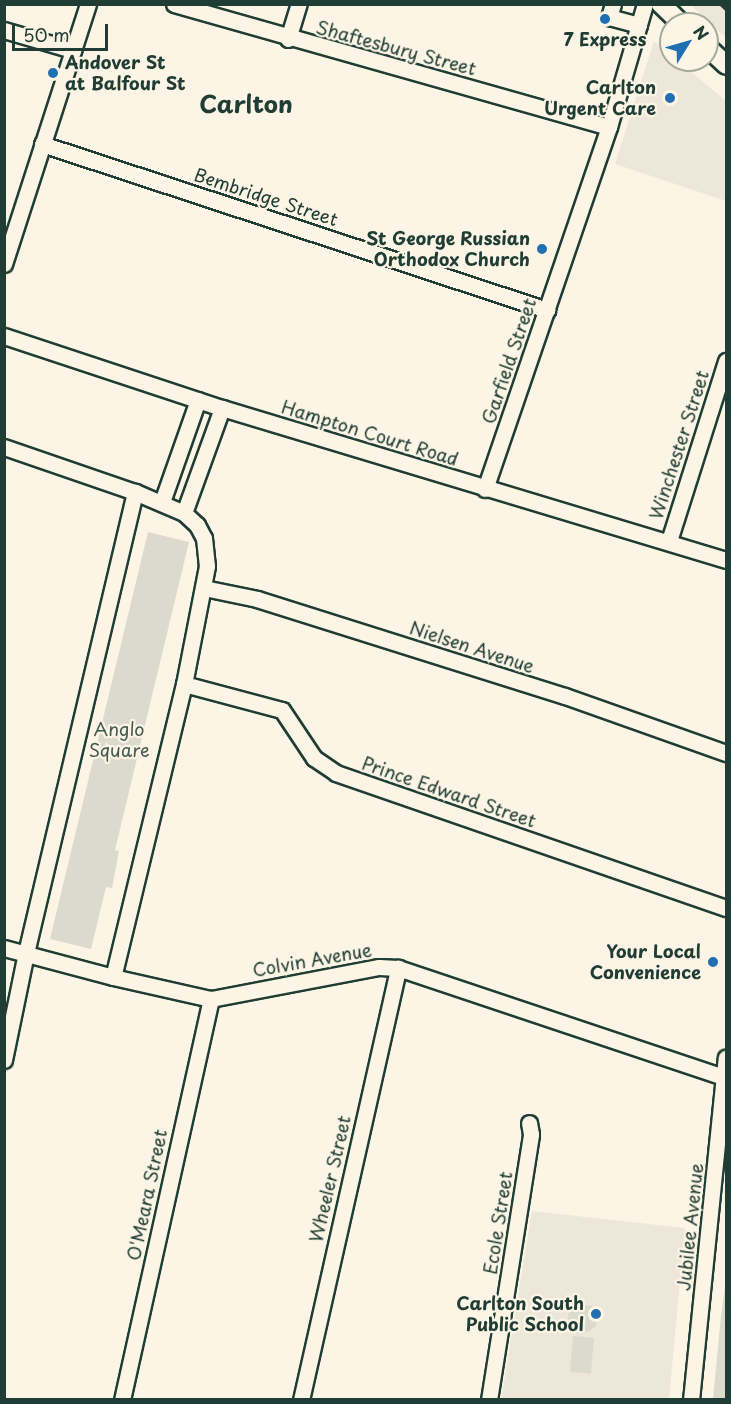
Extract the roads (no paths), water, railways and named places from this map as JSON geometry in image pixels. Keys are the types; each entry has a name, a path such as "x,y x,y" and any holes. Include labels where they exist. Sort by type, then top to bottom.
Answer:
{"street":[{"path":"4,264 9,236 88,4"},
{"name":"Shaftesbury Street","path":"174,4 288,39 609,127"},
{"path":"288,39 299,4"},
{"path":"613,4 609,17 639,25"},
{"name":"Garfield Street","path":"485,489 609,127 645,4"},
{"path":"4,30 73,50"},
{"name":"Bembridge Street","path":"42,144 547,309"},
{"name":"Hampton Court Road","path":"4,336 222,408 726,560"},
{"name":"Winchester Street","path":"669,541 726,361"},
{"path":"162,502 198,400"},
{"path":"184,513 222,408"},
{"path":"4,447 162,502 184,513 197,525 204,538 207,566 204,588 184,684 113,977"},
{"path":"4,1060 26,953 135,492"},
{"name":"Nielsen Avenue","path":"204,588 268,603 565,696 726,753"},
{"name":"Prince Edward Street","path":"184,684 282,710 314,758 336,773 726,908"},
{"name":"Colvin Avenue","path":"4,948 113,977 210,999 379,967 398,968 725,1083"},
{"name":"Wheeler Street","path":"301,1400 398,968"},
{"name":"O'Meara Street","path":"122,1400 210,999"},
{"name":"Jubilee Avenue","path":"691,1400 726,1058"},
{"name":"Ecole Street","path":"489,1400 528,1155 531,1134 529,1123"}],"railway":[{"path":"721,4 726,9"}],"place":[{"name":"7 Express","path":"605,19"},
{"name":"Andover St at Balfour St","path":"53,73"},
{"name":"Carlton Urgent Care","path":"670,98"},
{"name":"St George Russian Orthodox Church","path":"542,249"},
{"name":"Your Local Convenience","path":"713,962"},
{"name":"Carlton South Public School","path":"596,1314"}],"district":[{"name":"Carlton","path":"246,104"}],"park label":[{"name":"Anglo Square","path":"119,740"}]}
